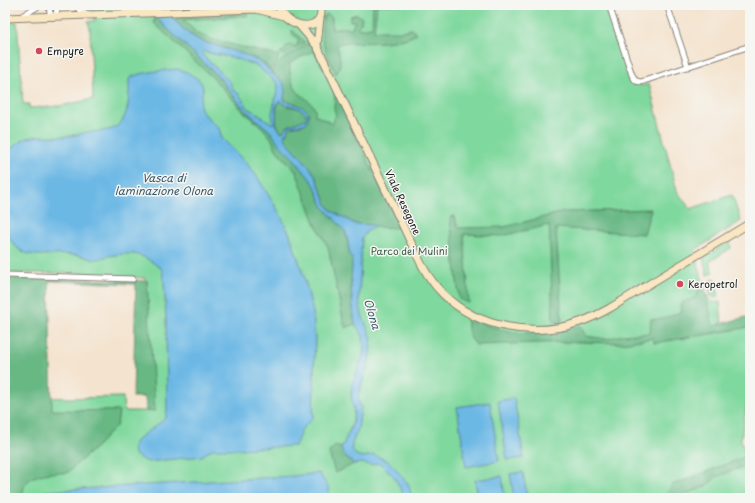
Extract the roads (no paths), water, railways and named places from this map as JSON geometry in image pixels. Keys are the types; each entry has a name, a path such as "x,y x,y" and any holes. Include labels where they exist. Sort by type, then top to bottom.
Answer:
{"street":[{"path":"20,18 40,5"},
{"path":"49,5 50,13 53,17"},
{"path":"74,5 81,11 92,15"},
{"path":"5,18 256,9 265,5"},
{"path":"279,5 284,16"},
{"path":"609,5 632,75 636,80 641,82 750,46"},
{"path":"667,5 688,67"},
{"path":"53,17 58,7"},
{"name":"Viale Resegone","path":"256,9 284,16 300,26 317,46 420,263 444,294 465,311 490,322 518,328 548,329 579,322 608,310 750,223"},
{"path":"300,26 313,24 322,9"},
{"path":"317,46 322,9"},
{"path":"5,275 133,279"}],"water":[{"path":"149,5 161,5 189,34 201,41 243,54 264,64 272,74 281,80 285,90 284,100 303,108 308,114 305,124 292,126 284,135 286,140 315,175 327,205 332,211 355,224 373,225 374,227 368,230 362,238 359,300 362,315 372,338 369,361 359,393 358,400 361,408 358,429 352,444 352,450 356,455 362,457 374,455 388,461 408,483 412,498 405,498 395,478 381,464 354,464 344,456 341,449 352,425 354,412 351,395 352,384 364,350 363,336 355,324 354,318 351,289 353,260 350,256 345,231 324,208 314,184 294,159 280,145 270,131 245,110 218,76 157,19","holes":["204,52 234,58 257,66 276,82 278,86 272,113 273,124 248,108 239,94 233,90 230,82 201,53","279,101 298,108 307,115 306,119 288,126 283,132 280,131 276,124 276,107"]},
{"name":"Vasca di laminazione Olona","path":"178,69 187,72 198,79 202,84 203,90 200,105 202,112 219,128 222,138 256,175 279,212 290,235 304,276 313,312 315,338 313,418 302,429 295,446 212,449 202,456 148,462 134,454 133,448 135,443 140,437 166,417 167,411 166,319 162,269 144,257 134,254 119,254 96,259 78,255 31,254 22,251 15,246 9,236 5,222 5,158 14,146 27,138 40,136 70,136 111,129 119,125 125,116 128,101 129,79 145,73"},
{"path":"514,398 524,458 507,460 498,401"},
{"path":"490,402 499,461 466,467 457,407"},
{"path":"523,472 527,498 514,498 510,474"},
{"path":"319,473 329,488 329,498 41,498 40,495 48,491 293,476"},
{"path":"502,476 505,498 478,498 475,480"}],"place":[{"name":"Empyre","path":"39,51"},
{"name":"Keropetrol","path":"680,284"}],"park label":[{"name":"Parco dei Mulini","path":"409,251"}],"water label":[{"name":"Olona","path":"372,314"}]}
